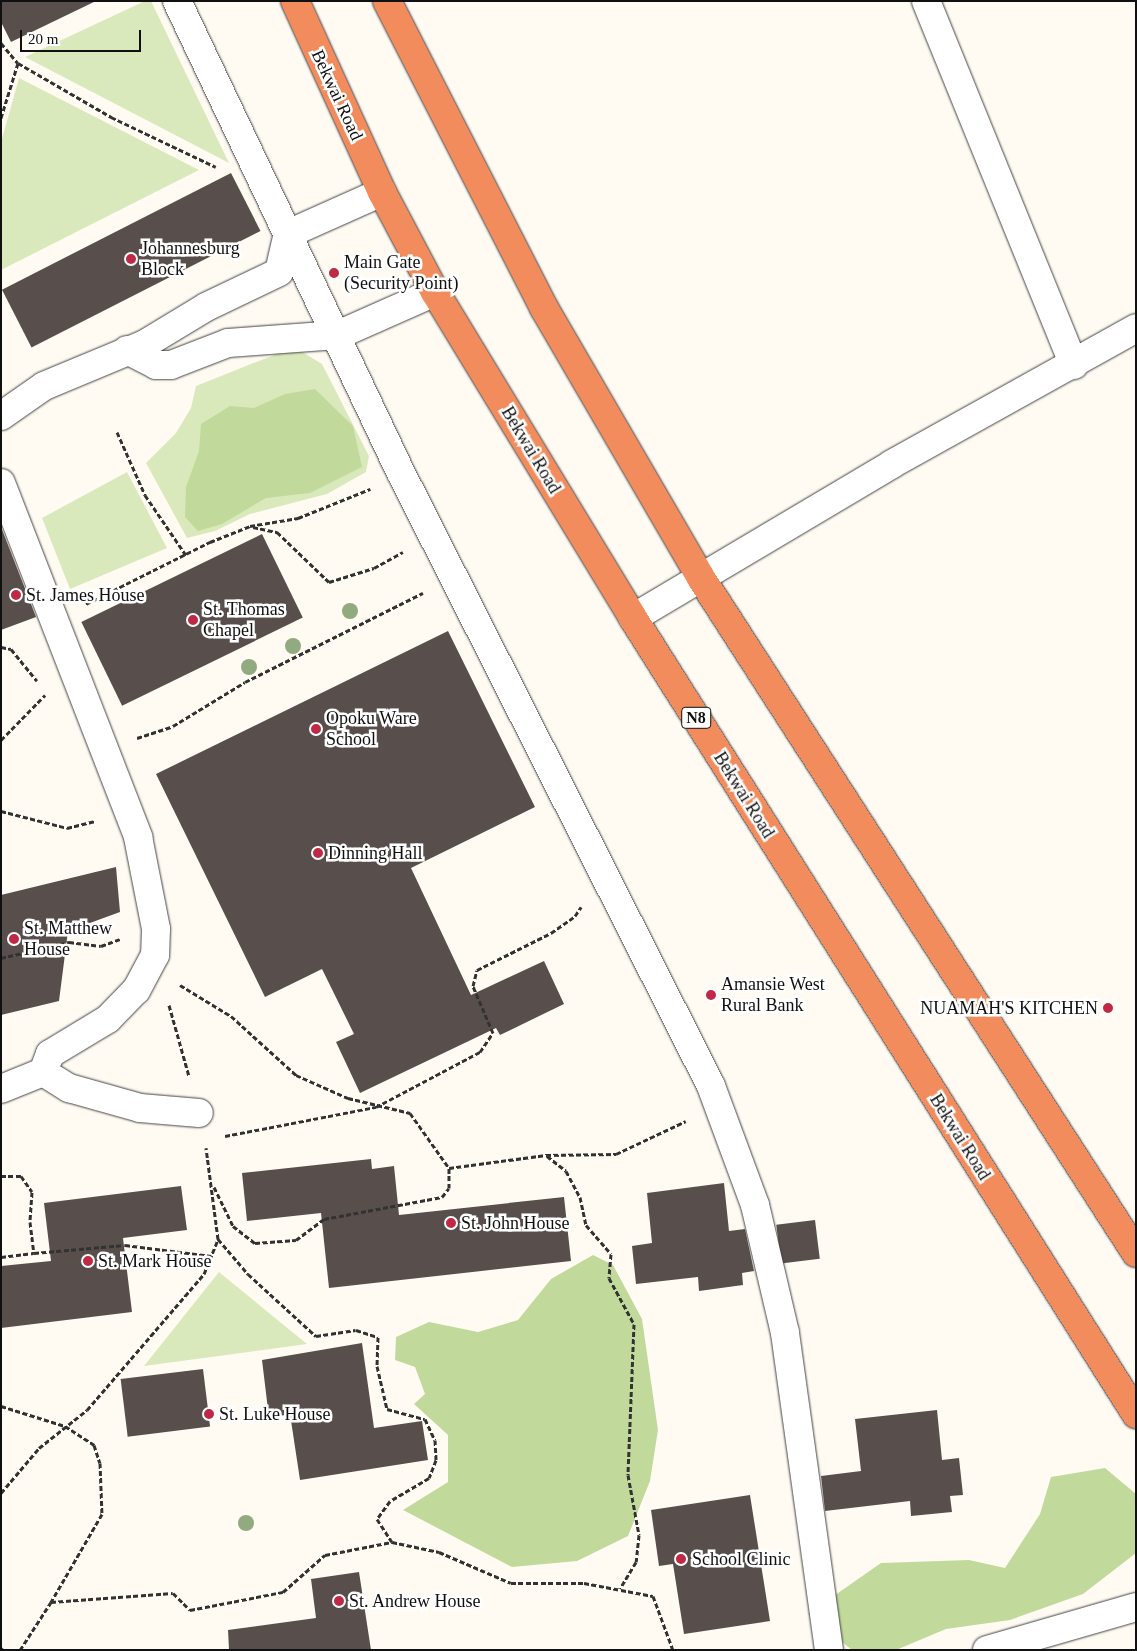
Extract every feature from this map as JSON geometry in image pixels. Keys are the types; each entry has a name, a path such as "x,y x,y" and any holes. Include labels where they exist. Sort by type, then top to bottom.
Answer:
{"highway":[{"name":"Bekwai Road","path":"295,1 382,192 435,292 633,618 1136,1414"},
{"path":"387,1 544,308 701,578 1136,1253"}],"street":[{"path":"177,1 338,335 400,471 719,1107 755,1205 785,1333 829,1650"},
{"path":"926,1 1074,365"},
{"path":"288,234 382,192"},
{"path":"1,416 44,386 127,350 279,272 288,234"},
{"path":"127,350 156,365 171,365 228,343 338,335 435,292"},
{"path":"633,618 892,464 1074,365 1136,328"},
{"path":"1,483 138,837 153,911 158,964 108,1019 50,1054 43,1072 1,1089"},
{"path":"43,1072 69,1088 140,1108 199,1113"},
{"path":"987,1650 1136,1607"}],"path":[{"path":"1,43 18,63 111,117 221,168"},
{"path":"1,118 18,63"},
{"path":"117,432 145,495 186,555"},
{"path":"54,620 186,555 250,526 298,518 356,497 400,471"},
{"path":"250,526 276,532 329,582 374,568 433,536"},
{"path":"104,749 172,726 245,682 454,578"},
{"path":"1,646 11,648 46,694"},
{"path":"1,740 46,694 67,655"},
{"path":"1,811 68,828 95,821 118,785"},
{"path":"204,1140 376,1107 436,1077 489,1042 494,1034 473,986 478,970 575,916 601,869"},
{"path":"1,958 69,942 101,946 136,934 153,911"},
{"path":"158,964 231,1016 296,1075 376,1107 410,1113 449,1168 449,1188 442,1197 324,1219 296,1240 255,1243 233,1226 213,1184"},
{"path":"1,1493 39,1448 86,1410 197,1281 212,1256 218,1240 213,1184 199,1113 158,964"},
{"path":"449,1168 546,1155 616,1154 719,1107"},
{"path":"546,1155 566,1171 580,1197 586,1226 611,1254 609,1278 634,1324 628,1475 639,1535 636,1562 620,1589"},
{"path":"1,1176 21,1176 32,1192 30,1222 34,1253"},
{"path":"218,1240 248,1274 316,1336 356,1330 378,1338 377,1366 387,1409 425,1419 436,1440 436,1460 429,1478 390,1501 377,1519 392,1542"},
{"path":"1,1257 126,1245 212,1256"},
{"path":"1,1406 65,1426 94,1445 100,1463 102,1514 20,1650"},
{"path":"50,1602 173,1593 190,1610 283,1592 325,1555 392,1542 439,1552 511,1583 584,1583 653,1596 673,1650"}],"green space":[{"path":"145,1 151,1 229,163 25,57"},
{"path":"19,78 199,170 1,270 1,142"},
{"path":"294,347 322,364 369,456 366,472 327,494 250,514 215,531 187,538 146,463 176,433 191,408 196,386"},
{"path":"315,389 353,426 362,467 310,493 266,498 222,524 198,531 185,517 186,487 199,451 201,424 230,406 254,408 285,394"},
{"path":"127,472 167,548 70,589 42,518"},
{"path":"593,1255 613,1265 642,1319 658,1430 650,1481 628,1536 577,1561 512,1567 403,1510 448,1482 448,1435 414,1404 425,1394 415,1367 395,1360 396,1337 429,1322 478,1332 518,1320 551,1279"},
{"path":"219,1272 307,1344 144,1366"},
{"path":"1105,1468 1136,1494 1136,1553 1083,1594 1010,1620 946,1629 896,1650 852,1650 808,1614 881,1563 969,1560 1005,1568 1040,1514 1051,1477"}],"building":[{"path":"1,1 96,1 11,42 1,22"},
{"name":"Johannesburg Block","path":"231,173 261,231 32,348 2,290"},
{"name":"St. James House","path":"1,527 36,617 1,630"},
{"name":"St. Thomas Chapel","path":"262,534 303,618 122,706 81,622"},
{"name":"Dinning Hall","path":"448,631 535,807 411,868 471,995 544,961 564,1004 500,1035 496,1028 360,1093 336,1042 354,1034 322,969 265,997 156,774"},
{"name":"St. Matthew House","path":"116,867 120,912 68,931 59,1001 1,1015 1,895"},
{"name":"St. John House","path":"371,1159 372,1169 394,1166 399,1215 564,1197 571,1261 329,1288 321,1213 247,1221 242,1173"},
{"path":"724,1183 729,1231 745,1229 754,1271 742,1273 743,1285 699,1291 698,1277 636,1284 632,1246 652,1243 647,1193"},
{"name":"St. Mark House","path":"181,1186 187,1230 123,1238 132,1312 1,1328 1,1266 51,1261 44,1203"},
{"path":"815,1220 820,1259 781,1263 776,1225"},
{"path":"362,1343 374,1428 422,1421 428,1460 300,1480 290,1414 269,1418 262,1360"},
{"path":"203,1369 210,1427 128,1437 121,1379"},
{"path":"937,1410 942,1460 959,1458 963,1495 950,1496 952,1512 911,1516 910,1501 825,1511 821,1476 861,1471 855,1419"},
{"name":"School Clinic","path":"750,1495 770,1621 684,1634 673,1564 659,1566 651,1510"},
{"name":"St. Andrew House","path":"359,1572 371,1650 229,1650 228,1630 316,1618 311,1579"}],"place":[{"name":"Johannesburg Block","path":"131,259"},
{"name":"Main Gate (Security Point)","path":"334,273"},
{"name":"St. James House","path":"16,595"},
{"name":"St. Thomas Chapel","path":"193,620"},
{"name":"Opoku Ware School","path":"316,729"},
{"name":"Dinning Hall","path":"318,853"},
{"name":"St. Matthew House","path":"14,939"},
{"name":"Amansie West Rural Bank","path":"711,995"},
{"name":"NUAMAH'S KITCHEN","path":"1108,1008"},
{"name":"St. John House","path":"451,1223"},
{"name":"St. Mark House","path":"88,1261"},
{"name":"St. Luke House","path":"209,1414"},
{"name":"School Clinic","path":"681,1559"},
{"name":"St. Andrew House","path":"339,1601"}]}
